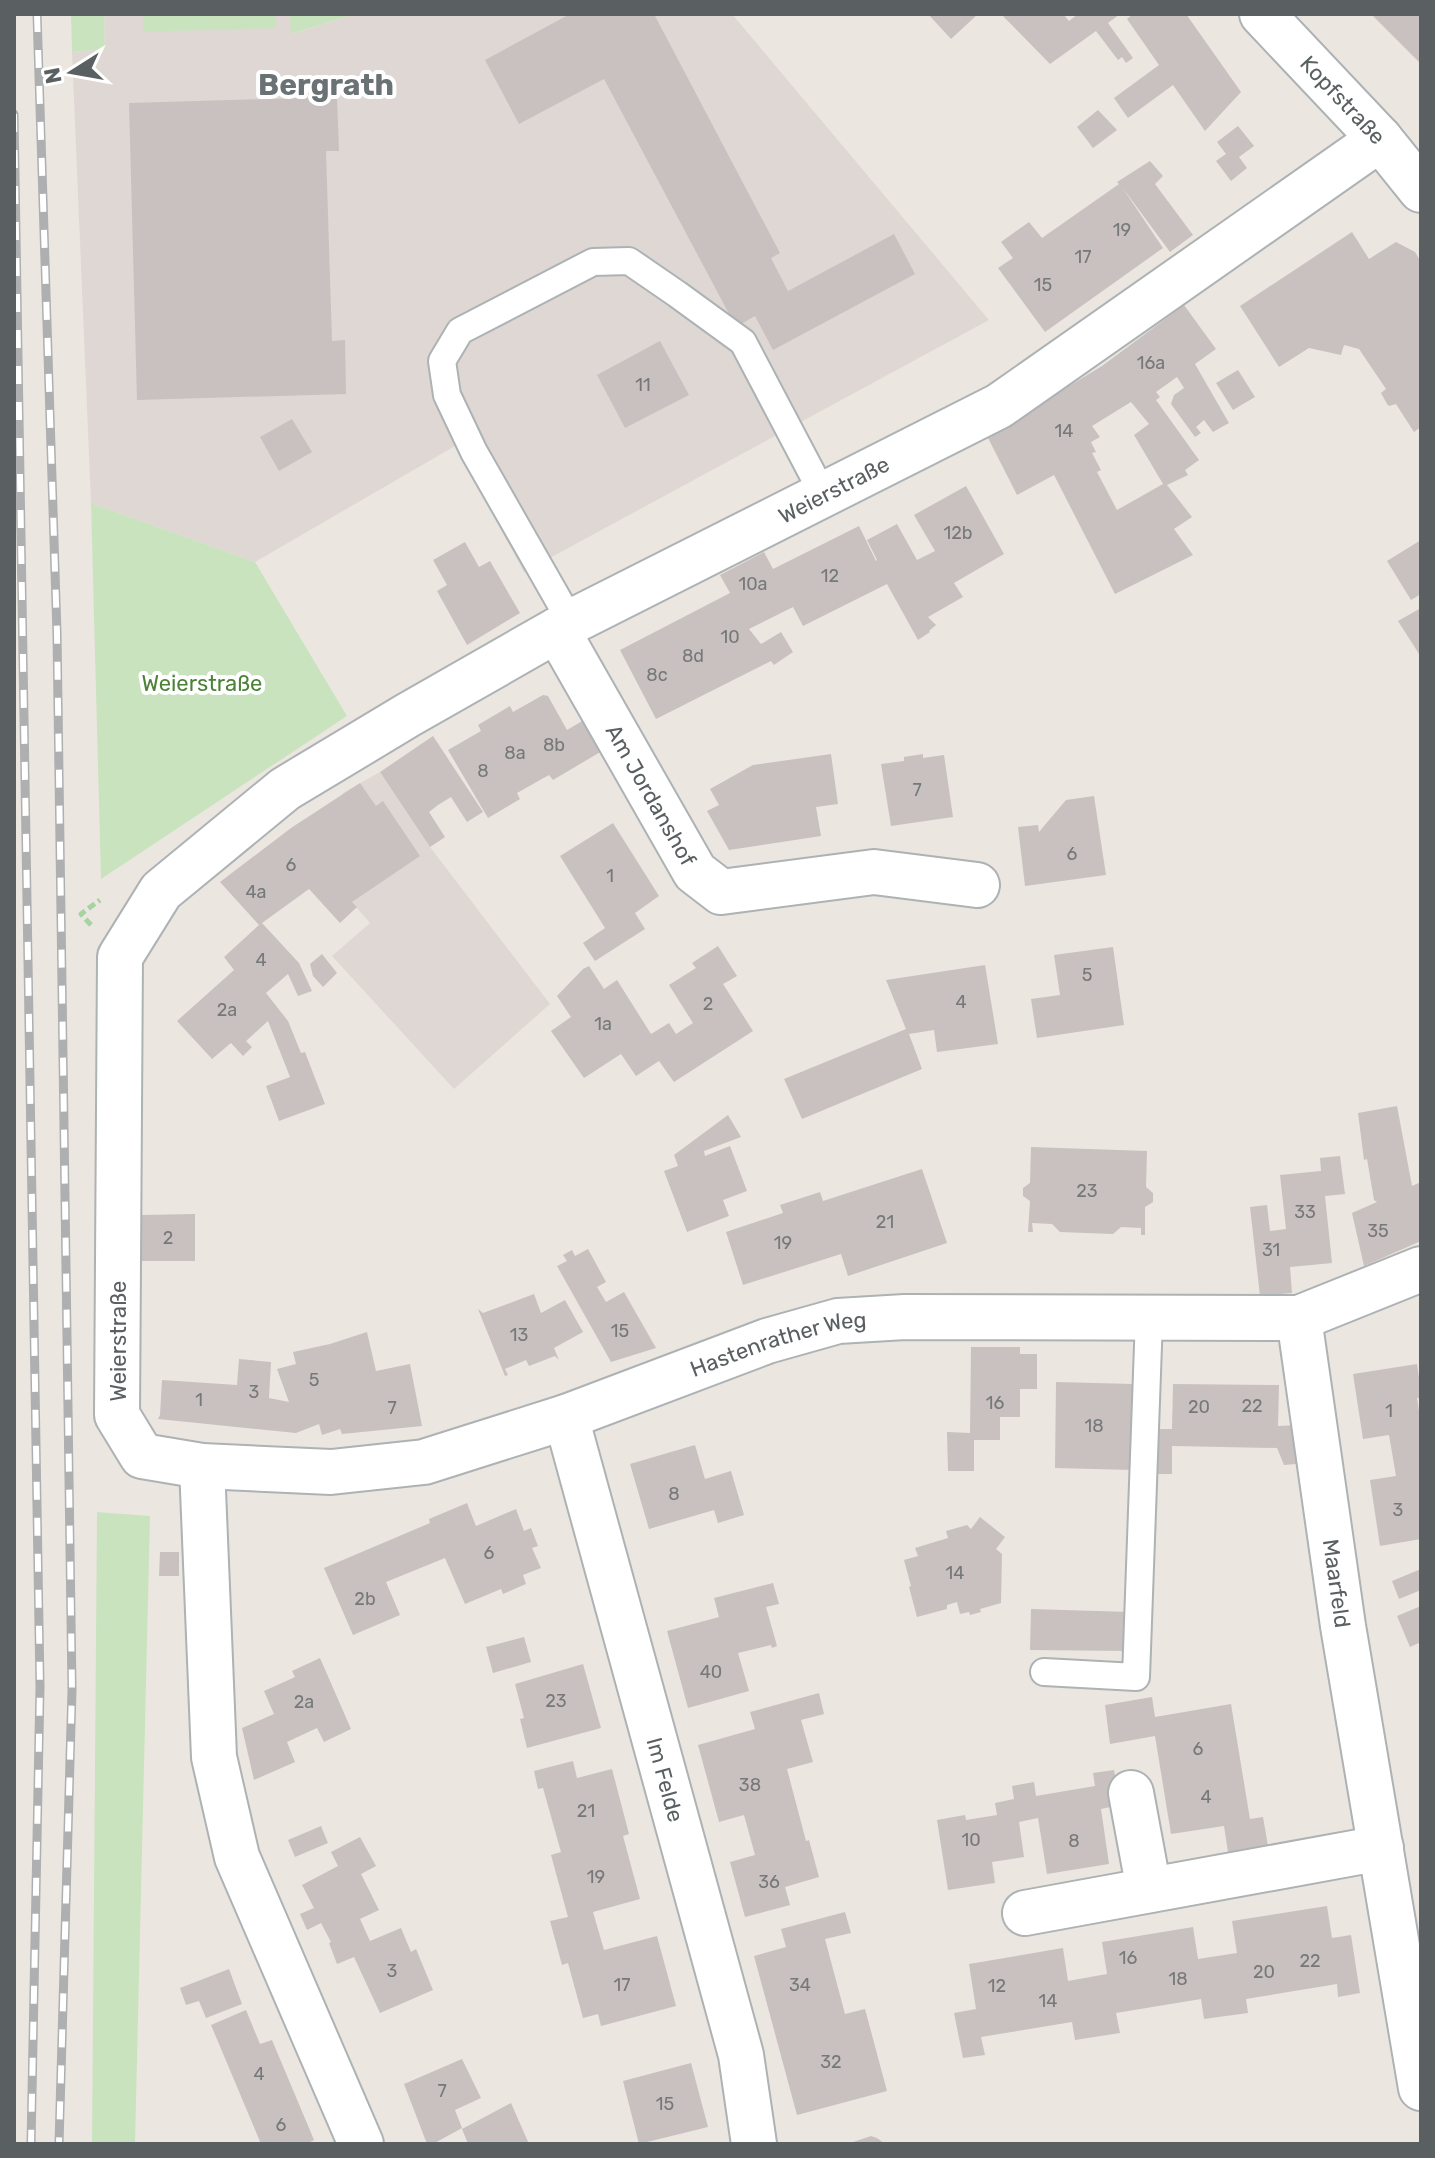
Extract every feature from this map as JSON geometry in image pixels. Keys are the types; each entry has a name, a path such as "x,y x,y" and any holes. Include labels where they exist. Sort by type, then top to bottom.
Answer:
{"street":[{"name":"Kopfstraße","path":"1262,14 1380,139 1421,190"},
{"name":"Weierstraße","path":"142,1456 117,1415 120,957 161,891 285,789 408,715 564,626 999,406 1380,139"},
{"name":"Am Jordanshof","path":"564,626 695,872 721,892 874,872 977,885"},
{"name":"Hastenrather Weg","path":"142,1456 202,1466 331,1472 424,1462 566,1417 767,1341 838,1321 905,1317 1299,1318 1421,1269"},
{"name":"Maarfeld","path":"1299,1318 1343,1626 1421,2088"},
{"name":"Im Felde","path":"566,1417 741,2055 754,2144"},
{"path":"202,1466 214,1757 237,1857 361,2144"},
{"path":"1131,1793 1149,1890"},
{"path":"1025,1913 1381,1848"}],"lane":[{"path":"564,626 447,395 442,361 460,331 593,262 629,261 743,342 824,496"},
{"path":"1044,1672 1136,1677 1149,1318"}],"shaded area":[{"path":"104,14 290,14 292,34 355,14 732,14 989,320 524,572 455,446 255,562 91,503 72,52 105,49"},
{"path":"380,772 430,847 550,1004 454,1089 332,956 370,923 328,875 343,793"}],"green space":[{"path":"71,14 104,14 105,49 72,52"},
{"path":"143,14 275,14 276,28 143,32"},
{"path":"290,14 355,14 291,34"},
{"name":"Weierstraße","path":"91,503 255,562 347,716 101,879"},
{"path":"97,1512 150,1516 135,2144 92,2144"}],"building":[{"path":"570,14 654,14 780,253 771,258 788,291 894,234 915,274 773,350 755,316 736,327 604,79 519,124 485,60"},
{"path":"928,14 978,14 951,39"},
{"path":"1001,14 1063,14 1069,21 1078,14 1120,14 1108,23 1133,58 1126,63 1122,57 1118,60 1096,31 1050,64"},
{"path":"1133,14 1186,14 1241,92 1205,131 1173,85 1128,118 1114,98 1159,65 1127,19"},
{"path":"1371,14 1421,14 1421,64"},
{"path":"337,97 339,151 326,151 332,341 345,340 346,394 137,400 129,103"},
{"path":"1098,110 1117,130 1093,148 1077,127"},
{"path":"1238,126 1254,146 1239,157 1247,168 1231,181 1216,161 1226,154 1217,142"},
{"path":"1150,161 1163,176 1155,184 1193,235 1170,252 1122,187 1163,248 1045,332 998,268 1013,258 1001,242 1029,222 1042,238"},
{"path":"1352,232 1369,259 1396,242 1415,252 1421,262 1421,427 1414,432 1396,404 1387,404 1381,393 1386,389 1359,349 1344,345 1341,355 1309,348 1279,367 1240,306"},
{"path":"1184,305 1216,349 1195,364 1229,423 1213,432 1204,420 1196,427 1201,433 1195,437 1171,404 1174,395 1184,388 1177,377 1156,392 1160,397 1156,400 1199,460 1185,470 1188,475 1167,485 1192,517 1174,529 1193,555 1115,594 1054,475 1017,495 987,436 1102,366","holes":["1131,402 1149,424 1134,435 1163,484 1117,510 1097,472 1101,470 1092,453 1096,452 1091,442 1100,437 1092,426"]},
{"path":"660,341 689,395 625,428 597,375"},
{"path":"1238,370 1255,397 1233,410 1216,383"},
{"path":"292,419 312,452 279,471 260,437"},
{"path":"966,486 1004,554 954,583 963,597 928,617 936,625 930,632 918,640 887,584 803,626 793,607 749,629 761,644 781,632 793,652 774,665 771,661 656,719 620,650 730,593 720,575 764,552 773,569 859,526 876,561 867,540 897,524 917,560 935,551 914,515"},
{"path":"1421,540 1421,594 1411,600 1387,561"},
{"path":"465,542 479,567 490,561 520,613 467,645 437,591 447,585 433,560"},
{"path":"1421,608 1421,657 1398,621"},
{"path":"543,695 548,696 567,730 584,720 602,751 553,780 549,775 517,793 520,799 488,818 448,750 481,731 478,725 510,706 513,712"},
{"path":"433,736 483,812 467,822 451,797 438,805 429,812 445,837 430,847 380,772"},
{"path":"831,754 838,804 816,807 821,836 729,850 707,811 719,805 710,789 753,765"},
{"path":"923,754 923,758 944,755 953,817 891,826 881,764 904,761 904,757"},
{"path":"360,783 376,806 383,801 420,856 352,902 357,907 340,923 309,889 262,923 299,963 312,991 298,996 288,974 266,993 288,1021 301,1053 305,1052 325,1104 279,1121 266,1086 290,1077 268,1021 246,1041 252,1047 243,1056 231,1043 212,1059 177,1021 234,970 224,957 259,925 220,882 291,828"},
{"path":"1094,796 1106,875 1025,886 1018,827 1038,825 1039,832 1066,800"},
{"path":"613,823 659,896 635,913 645,929 595,961 583,943 605,928 560,856"},
{"path":"718,946 737,976 723,984 753,1031 674,1082 659,1061 636,1076 621,1054 584,1078 551,1031 571,1017 557,996 583,969 589,966 604,989 617,980 651,1034 669,1023 676,1034 693,1023 669,985 696,968 692,963"},
{"path":"1113,947 1124,1025 1037,1038 1031,999 1060,995 1054,955"},
{"path":"322,954 337,973 323,987 313,976 310,964"},
{"path":"985,965 998,1044 937,1052 934,1030 909,1034 922,1069 802,1119 784,1079 906,1029 886,980"},
{"path":"1397,1106 1412,1186 1421,1182 1421,1241 1364,1266 1352,1213 1377,1202 1374,1200 1367,1159 1364,1160 1358,1113"},
{"path":"728,1115 741,1137 704,1151 705,1156 730,1146 747,1191 723,1200 729,1216 687,1232 664,1171 678,1166 674,1155"},
{"path":"1031,1147 1147,1151 1146,1187 1153,1193 1153,1202 1145,1207 1145,1235 1141,1235 1141,1228 1121,1227 1113,1234 1060,1232 1052,1224 1032,1223 1033,1232 1028,1232 1030,1201 1023,1196 1023,1188 1030,1183"},
{"path":"1340,1156 1345,1194 1325,1196 1332,1263 1290,1267 1292,1293 1260,1296 1250,1207 1267,1205 1270,1231 1286,1229 1280,1175 1321,1171 1320,1158"},
{"path":"922,1169 947,1243 848,1276 841,1254 743,1285 726,1232 783,1213 780,1205 820,1192 823,1201"},
{"path":"195,1214 195,1261 142,1261 142,1215"},
{"path":"588,1249 606,1282 597,1287 606,1302 624,1292 656,1348 611,1362 557,1266 567,1261 563,1255 572,1250 575,1256"},
{"path":"534,1294 541,1313 565,1300 583,1332 554,1348 559,1360 555,1356 529,1366 526,1360 505,1369 508,1375 505,1376 478,1309 483,1313"},
{"path":"367,1332 376,1371 410,1364 422,1426 342,1434 340,1429 322,1435 319,1424 296,1433 158,1419 162,1380 237,1385 239,1359 271,1362 269,1398 289,1402 277,1369 296,1364 293,1352"},
{"path":"971,1347 1020,1347 1020,1354 1037,1354 1037,1389 1020,1389 1020,1417 1000,1417 1000,1440 974,1440 974,1471 948,1471 947,1432 970,1433"},
{"path":"1417,1364 1421,1392 1421,1398 1417,1398 1421,1424 1421,1539 1380,1546 1370,1480 1396,1476 1389,1435 1363,1439 1353,1374"},
{"path":"1056,1382 1134,1384 1132,1470 1055,1468"},
{"path":"1173,1384 1279,1385 1278,1426 1301,1425 1308,1463 1284,1465 1277,1448 1172,1446 1172,1474 1152,1474 1153,1429 1172,1429"},
{"path":"695,1445 705,1479 731,1471 744,1515 718,1523 714,1510 649,1529 630,1464"},
{"path":"467,1503 476,1526 516,1509 524,1531 531,1528 538,1546 532,1548 541,1568 523,1575 526,1584 503,1594 501,1589 465,1604 445,1558 386,1582 400,1615 353,1635 324,1568 430,1523 429,1519"},
{"path":"980,1517 1005,1537 996,1549 1002,1554 1001,1603 970,1615 969,1612 960,1614 957,1602 947,1605 947,1609 917,1617 904,1560 918,1556 915,1548 948,1538 946,1531 967,1525 971,1529"},
{"path":"160,1552 179,1552 179,1576 159,1576"},
{"path":"1421,1569 1421,1590 1399,1599 1392,1581"},
{"path":"773,1583 779,1604 766,1607 777,1646 738,1653 749,1691 688,1708 667,1631 719,1617 714,1598"},
{"path":"1421,1606 1421,1642 1410,1647 1397,1616"},
{"path":"1031,1609 1130,1612 1129,1651 1030,1650"},
{"path":"524,1637 531,1662 493,1673 486,1647"},
{"path":"320,1658 351,1729 324,1742 317,1728 287,1742 295,1762 254,1780 242,1728 274,1714 264,1691 295,1677 292,1671"},
{"path":"583,1664 601,1728 527,1748 520,1719 524,1718 515,1684"},
{"path":"819,1693 824,1714 801,1720 813,1762 787,1769 819,1877 785,1887 790,1905 745,1917 730,1862 755,1855 744,1815 719,1822 698,1745 755,1729 750,1712"},
{"path":"1152,1697 1155,1717 1231,1704 1250,1819 1263,1817 1270,1858 1230,1865 1224,1826 1171,1834 1155,1736 1110,1744 1105,1705"},
{"path":"573,1761 577,1778 612,1769 629,1834 623,1836 640,1899 593,1912 604,1950 657,1936 676,2006 601,2026 598,2014 583,2018 568,1963 562,1965 550,1921 568,1917 551,1855 561,1852 543,1788 538,1789 534,1771"},
{"path":"1114,1770 1120,1805 1101,1809 1109,1864 1047,1874 1038,1818 1019,1822 1024,1857 992,1862 995,1883 948,1890 937,1820 965,1815 966,1820 997,1815 995,1803 1014,1799 1012,1786 1034,1782 1036,1796 1095,1786 1093,1773"},
{"path":"321,1826 328,1843 295,1857 288,1840"},
{"path":"360,1837 376,1866 361,1874 379,1910 360,1919 370,1941 401,1928 411,1952 416,1949 433,1990 380,2013 354,1957 337,1964 331,1942 321,1923 307,1930 300,1914 314,1908 302,1885 338,1866 331,1852"},
{"path":"1327,1906 1332,1938 1351,1935 1360,1993 1338,1997 1337,1984 1246,1999 1248,2013 1204,2019 1201,1999 1116,2013 1120,2033 1075,2040 1072,2022 981,2037 985,2055 963,2058 954,2013 976,2009 969,1964 1063,1948 1068,1981 1107,1974 1102,1942 1193,1927 1198,1959 1237,1953 1232,1921"},
{"path":"845,1912 851,1933 825,1939 845,2014 865,2009 887,2091 797,2115 754,1956 786,1947 781,1929"},
{"path":"229,1969 242,2004 206,2018 199,2001 186,2005 180,1988"},
{"path":"246,2010 260,2044 272,2040 314,2140 306,2144 261,2144 211,2025"},
{"path":"462,2059 481,2098 455,2110 462,2128 433,2144 427,2144 404,2084"},
{"path":"691,2063 708,2127 639,2144 623,2081"},
{"path":"511,2103 529,2144 468,2144 462,2129"},
{"path":"871,2136 885,2144 847,2144"}],"railway":[{"path":"37,14 57,633 72,1690 59,2144"},
{"path":"14,114 40,1687 31,2144"}],"district":[{"name":"Bergrath","path":"326,85"}]}
